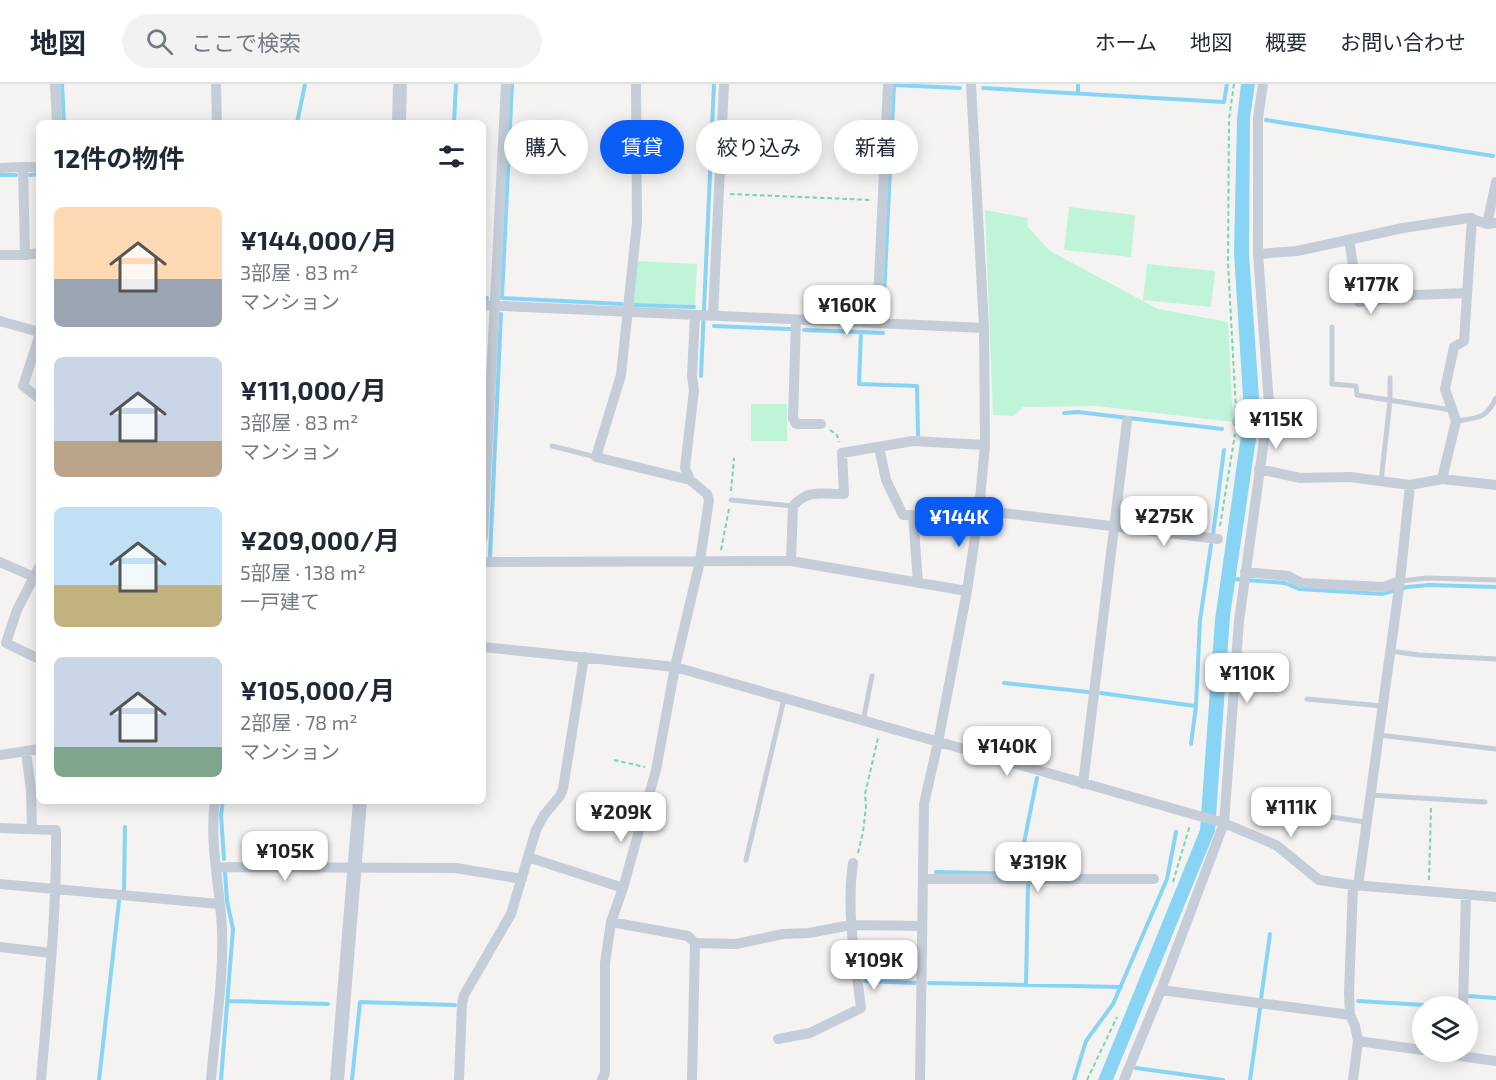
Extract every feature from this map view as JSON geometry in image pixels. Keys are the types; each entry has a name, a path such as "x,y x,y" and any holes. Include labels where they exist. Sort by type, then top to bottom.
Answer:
{"street":[{"path":"55,84 57,120"},
{"path":"216,84 217,120"},
{"path":"399,120 400,84"},
{"path":"486,479 506,84"},
{"path":"602,1080 605,1073 605,963 611,922 657,770 675,667 700,561 709,500 707,494 690,480 596,457 621,375 637,223 636,84"},
{"path":"711,316 724,84"},
{"path":"877,323 888,84"},
{"path":"920,1080 924,804 967,591 979,510 985,445 984,328 971,84"},
{"path":"1124,1080 1161,990 1221,822 1244,577 1263,426 1269,404 1258,254 1258,118 1263,84"},
{"path":"0,168 36,167"},
{"path":"23,168 25,255"},
{"path":"1258,254 1297,251 1403,228 1472,218 1492,224 1496,182"},
{"path":"1442,478 1454,415 1445,389 1454,347 1464,341 1472,218"},
{"path":"1349,240 1359,302 1414,295 1467,293"},
{"path":"0,255 36,253"},
{"path":"486,305 984,328"},
{"path":"690,480 685,468 694,390 692,376 696,315"},
{"path":"796,320 793,418 796,424 821,424"},
{"path":"0,321 36,331"},
{"path":"36,346 23,386 36,396"},
{"path":"1083,784 1127,421"},
{"path":"1239,423 1263,426"},
{"path":"791,561 793,506 801,497 810,494 844,494 842,453 921,441 985,445"},
{"path":"879,447 886,480 903,515 913,515 918,583"},
{"path":"1259,469 1300,478 1350,477 1410,485 1442,478 1496,484"},
{"path":"1353,1080 1358,1041 1350,1016 1349,993 1356,885 1399,586 1410,485"},
{"path":"979,510 1218,539"},
{"path":"486,562 791,561 967,591"},
{"path":"0,562 34,577"},
{"path":"36,573 17,610 6,643 36,658"},
{"path":"1244,577 1288,576 1301,583 1399,586"},
{"path":"0,624 12,629"},
{"path":"486,647 675,667 1221,822 1276,845 1320,880 1496,897"},
{"path":"459,1080 464,995 512,914 536,830 563,789 584,657"},
{"path":"0,755 36,750"},
{"path":"26,752 31,790 32,829"},
{"path":"211,1080 222,954 213,826 215,804"},
{"path":"337,1080 360,804"},
{"path":"0,828 56,830 57,888 52,921 40,1080"},
{"path":"528,857 622,888"},
{"path":"778,1038 810,1033 861,1008 849,890 853,863"},
{"path":"216,867 456,868 522,879"},
{"path":"923,879 1154,879"},
{"path":"0,884 219,904"},
{"path":"1463,996 1466,895"},
{"path":"611,922 688,936 695,943 736,944 783,934 809,933 851,925 922,926"},
{"path":"692,1080 695,943"},
{"path":"0,947 51,952"},
{"path":"1161,990 1350,1016"},
{"path":"1358,1041 1412,1049"},
{"path":"1478,1057 1496,1060"}],"lane":[{"path":"1332,327 1332,384 1356,386 1357,395 1475,419 1487,414 1496,398"},
{"path":"1381,481 1390,400 1390,378"},
{"path":"552,446 596,457"},
{"path":"730,500 793,506"},
{"path":"1399,586 1427,578 1496,580"},
{"path":"1390,651 1419,655 1496,659"},
{"path":"863,721 872,676"},
{"path":"746,860 784,699"},
{"path":"1307,699 1382,706"},
{"path":"1378,734 1496,748"},
{"path":"1370,795 1485,801"},
{"path":"1316,815 1366,822"}],"path":[{"path":"1218,539 1239,423 1228,263 1229,119 1234,84"},
{"path":"719,193 883,200"},
{"path":"821,424 837,435 842,453"},
{"path":"853,863 863,832 865,794 881,726"},
{"path":"614,760 657,770"},
{"path":"1428,891 1431,798"},
{"path":"1173,882 1195,814"},
{"path":"1087,1080 1117,1017"}],"green space":[{"path":"1069,207 1135,215 1131,257 1064,250"},
{"path":"985,210 1028,218 1027,226 1050,251 1158,309 1228,322 1233,422 1097,406 1023,407 1014,416 993,415"},
{"path":"636,261 697,264 695,305 631,303"},
{"path":"1147,264 1215,271 1211,307 1143,300"},
{"path":"751,404 787,404 787,441 751,441"}],"water":[{"path":"1241,84 1255,84 1250,118 1249,254 1260,412 1230,616 1215,831 1113,1080 1098,1080 1200,830 1215,620 1244,414 1234,252 1237,119"}],"waterway":[{"path":"62,84 64,120"},
{"path":"298,120 305,84"},
{"path":"454,120 456,84"},
{"path":"512,84 502,298 622,304"},
{"path":"701,376 714,84"},
{"path":"1078,84 1078,93"},
{"path":"983,88 1224,102 1227,84"},
{"path":"883,318 894,85 960,88"},
{"path":"1266,120 1493,156"},
{"path":"30,175 36,174"},
{"path":"0,175 16,175"},
{"path":"634,305 694,307"},
{"path":"490,556 501,314"},
{"path":"714,326 790,329"},
{"path":"804,330 883,333"},
{"path":"861,332 859,384 917,386 918,435"},
{"path":"1064,413 1078,412 1222,429"},
{"path":"1213,535 1224,450"},
{"path":"1191,744 1196,706 1200,620 1211,545"},
{"path":"1233,579 1285,583 1299,589 1382,594 1407,587 1429,585 1496,587"},
{"path":"1004,683 1088,692"},
{"path":"1101,693 1195,706"},
{"path":"1018,873 1037,778"},
{"path":"223,804 221,815 224,859"},
{"path":"124,890 125,827"},
{"path":"1074,1080 1086,1041 1113,1004 1167,879 1176,832"},
{"path":"221,1080 233,929 227,901 225,872"},
{"path":"936,872 1036,874"},
{"path":"1026,985 1028,885"},
{"path":"99,1080 119,901"},
{"path":"1261,999 1270,934"},
{"path":"865,981 915,983"},
{"path":"929,983 1121,987"},
{"path":"1478,997 1496,998"},
{"path":"228,1001 328,1004"},
{"path":"1358,1001 1412,1004"},
{"path":"352,1080 360,1002 455,1005"},
{"path":"1250,1080 1260,1008"},
{"path":"1136,1068 1223,1080"}]}
